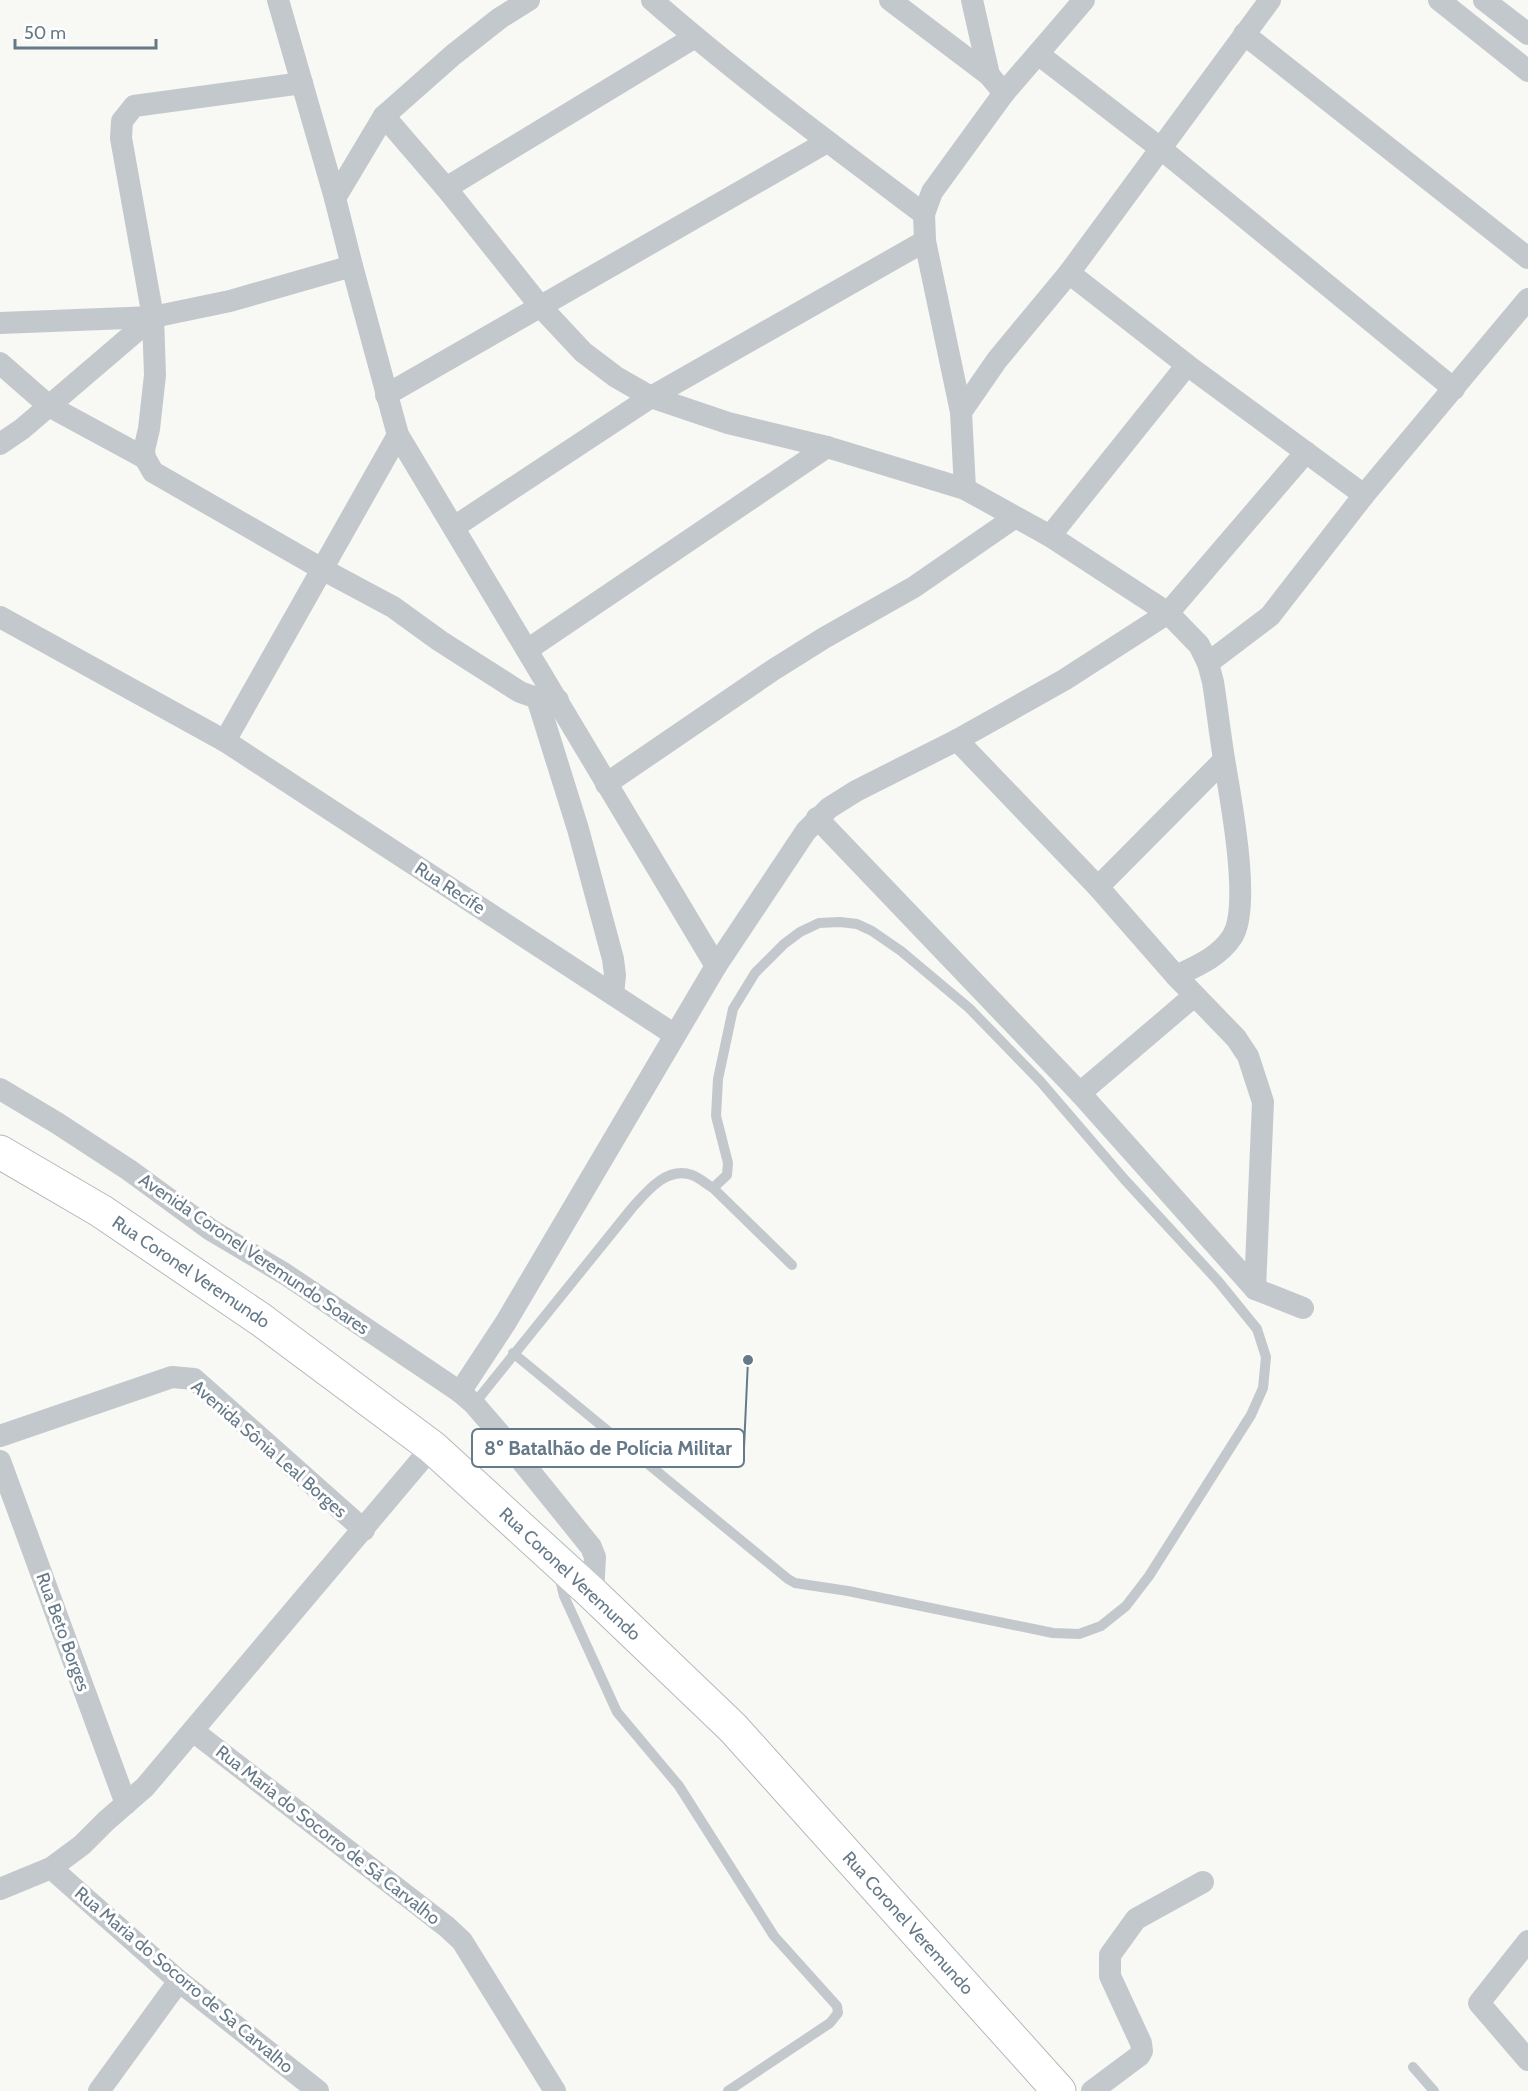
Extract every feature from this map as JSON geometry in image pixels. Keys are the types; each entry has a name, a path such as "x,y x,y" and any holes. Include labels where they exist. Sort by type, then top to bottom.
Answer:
{"highway":[{"name":"Rua Coronel Veremundo","path":"0,1152 100,1210 261,1319 432,1447 593,1594 734,1728 1059,2091"}],"street":[{"path":"278,0 335,198 398,435 527,650 548,699 578,829 613,959 615,975 613,994"},
{"path":"335,198 384,116 490,25 529,0"},
{"path":"652,0 694,37 827,142 924,214"},
{"path":"890,0 989,75 1004,93"},
{"path":"972,0 989,75"},
{"path":"965,489 961,412 925,241 924,214 932,192 1004,93 1084,0"},
{"path":"961,412 997,360 1069,273 1270,0"},
{"path":"1439,0 1528,71"},
{"path":"1484,0 1528,34"},
{"path":"1244,34 1528,258"},
{"path":"446,188 694,37"},
{"path":"1038,54 1160,148 1454,389"},
{"path":"302,83 134,106 122,121 121,138 153,317 155,375 144,450 145,458 153,472 393,607 520,692 548,699 606,784 716,966"},
{"path":"384,116 446,188 540,306 583,352 616,377 651,397 728,423 827,447 965,489 1050,536 1168,613 1199,645 1208,663 1234,811 1241,883 1239,920 1233,936 1214,957 1176,976"},
{"path":"386,394 827,142"},
{"path":"454,526 651,397 925,241"},
{"path":"0,323 153,317 230,301 352,266"},
{"path":"1069,273 1187,365 1364,495"},
{"path":"1208,663 1270,615 1364,495 1528,299"},
{"path":"0,444 22,429 153,317"},
{"path":"0,363 49,406 145,458"},
{"path":"1050,536 1187,365"},
{"path":"225,741 398,435"},
{"path":"527,650 827,447"},
{"path":"467,1398 506,1322 716,966 817,818 856,791 957,740 1064,680 1168,613 1306,452"},
{"path":"606,784 773,670 914,587 1014,518"},
{"name":"Rua Recife","path":"2,621 225,741 675,1035"},
{"path":"957,740 1098,887 1194,996 1236,1038 1248,1056 1263,1102 1255,1288"},
{"path":"1098,887 1224,760"},
{"path":"817,818 1080,1093 1255,1288 1304,1308"},
{"path":"1080,1093 1194,996"},
{"name":"Avenida Coronel Veremundo Soares","path":"0,1089 129,1170 211,1230 285,1274 467,1398 522,1460 591,1547 595,1557 593,1594"},
{"name":"Avenida Sônia Leal Borges","path":"0,1436 172,1377 194,1379 364,1530"},
{"path":"0,1889 51,1868 82,1845 146,1787 432,1447"},
{"name":"Rua Beto Borges","path":"0,1461 126,1804"},
{"name":"Rua Maria do Socorro de Sá Carvalho","path":"193,1731 447,1927 462,1941 555,2091"},
{"name":"Rua Maria do Socorro de Sa Carvalho","path":"51,1868 179,1981 318,2091"},
{"path":"1092,2091 1139,2056 1142,2051 1141,2043 1110,1976 1110,1955 1136,1919 1203,1882"},
{"path":"1528,1941 1479,2003 1528,2060"},
{"path":"99,2091 179,1981"}],"lane":[{"path":"513,1353 729,1532 795,1583 849,1591 1053,1633 1079,1634 1101,1626 1126,1606 1149,1576 1251,1415 1263,1388 1266,1357 1257,1329 1218,1281 1125,1180 1040,1081 969,1008 901,951 864,927 840,922 819,923 800,932 784,944 755,973 733,1009 718,1079 716,1116 728,1163 727,1175 713,1188"},
{"path":"467,1398 513,1353 651,1187 667,1176 683,1173 695,1176 713,1188 792,1265"},
{"path":"556,1560 564,1596 617,1712 679,1786 774,1936 837,2006 838,2013 830,2023 728,2091"},
{"path":"1413,2067 1434,2091"}],"place":[{"name":"8º Batalhão de Polícia Militar","path":"748,1360"}]}
